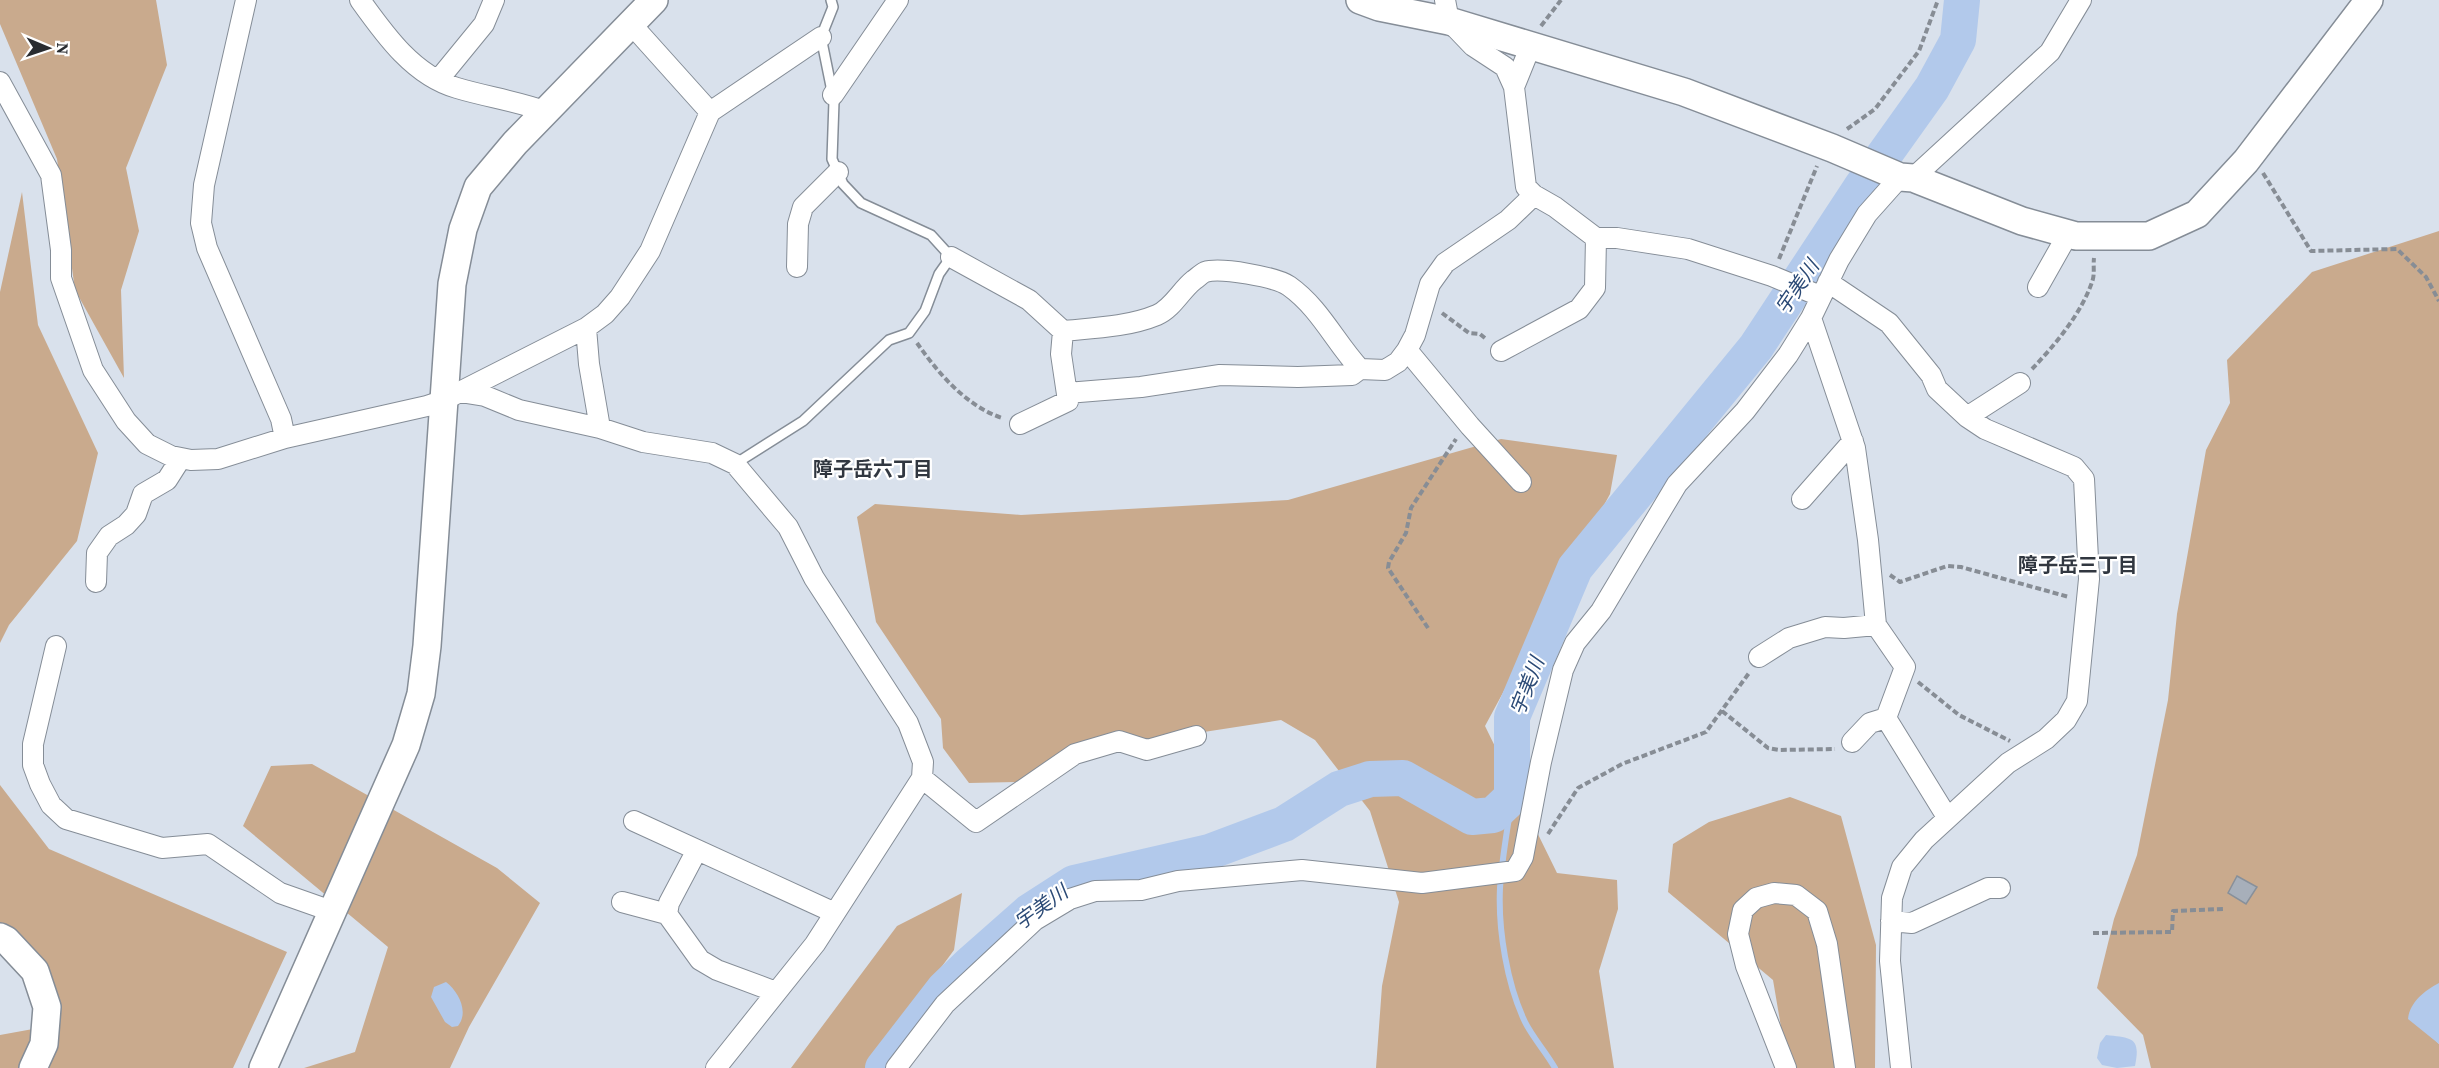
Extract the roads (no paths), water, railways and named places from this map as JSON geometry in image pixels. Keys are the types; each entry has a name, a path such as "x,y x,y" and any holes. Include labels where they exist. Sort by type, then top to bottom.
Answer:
{"street":[{"path":"246,0 204,185 201,223 207,248 281,419 285,438"},
{"path":"360,0 383,32 419,70 455,88 526,104 546,112"},
{"path":"439,79 484,24 494,0"},
{"path":"263,1068 406,746 421,694 451,396 452,284 463,229 478,187 515,143 654,0"},
{"path":"833,95 898,0"},
{"path":"1360,0 1379,7 1447,10 1531,45 1684,92 2022,221 2081,235 2149,236 2197,214 2246,161 2369,0"},
{"path":"896,1068 945,1004 1035,920 1070,899 1095,891 1141,890 1178,881 1302,870 1422,884 1515,871 1523,857 1541,762 1563,670 1575,643 1601,610 1677,484 1745,411 1788,355 1811,318 1820,290 1868,214 1902,176 2050,52 2081,0"},
{"path":"1447,10 1473,46 1505,68 1514,87 1526,187 1534,195 1555,207 1596,238 1617,238 1688,249 1820,290 1889,323 1931,375 1937,389 1967,417 1984,429 2074,467 2084,478 2089,579 2077,701 2066,720 2046,739 2008,763 1947,817 1902,867 1892,898 1890,961 1901,1068"},
{"path":"631,24 710,112"},
{"path":"0,82 51,175 61,250 61,278 93,370 126,421 147,444 171,456 191,460 218,459 285,438 451,396 586,328 605,314 620,297 650,251 710,112 820,37"},
{"path":"1514,87 1531,45"},
{"path":"796,267 798,224 803,207 838,172"},
{"path":"1067,393 1142,387 1220,375 1298,377 1352,375 1360,369 1385,370 1398,362 1407,350 1415,335 1430,284 1445,263 1508,220 1534,195"},
{"path":"2038,287 2081,235"},
{"path":"1501,351 1579,309 1595,288 1596,238"},
{"path":"951,257 1029,300 1063,331 1122,324 1159,314 1191,282 1205,272 1236,271 1288,285 1319,313 1344,351 1360,369"},
{"path":"1811,318 1853,441 1876,625 1905,667 1886,718"},
{"path":"586,328 589,364 600,428"},
{"path":"1020,424 1068,401 1060,354 1063,331"},
{"path":"1407,350 1467,423 1521,482"},
{"path":"1967,417 2020,383"},
{"path":"451,396 485,396 519,410 600,428 643,442 712,453 735,464 788,527 814,579 908,723 924,762 922,778 815,944 716,1068"},
{"path":"1802,499 1853,441"},
{"path":"96,582 97,553 109,536 126,525 136,514 143,494 167,480 181,458"},
{"path":"1759,657 1789,638 1825,627 1876,625"},
{"path":"56,646 33,744 33,765 39,784 51,805 66,819 162,848 208,844 280,893 334,912"},
{"path":"1886,718 1947,817"},
{"path":"1852,742 1870,723 1886,718"},
{"path":"922,778 976,822 1075,754 1119,741 1147,750 1196,736"},
{"path":"634,821 835,913"},
{"path":"697,850 669,903 668,914 700,960 717,970 776,992"},
{"path":"1891,921 1912,923 1988,888 2000,888"},
{"path":"1786,1068 1746,966 1738,934 1743,910 1756,898 1774,894 1796,895 1817,911 1827,944 1845,1068"},
{"path":"622,902 668,914"},
{"path":"0,937 6,940 35,971 47,1007 44,1044 33,1068"}],"lane":[{"path":"735,464 803,421 889,340 909,333 925,311 939,274 951,257 931,236 861,203 843,184 832,159 833,95 820,37 833,7 831,0"}],"water":[{"path":"446,982 461,1002 463,1015 458,1026 452,1027 445,1022 431,997 434,987"},
{"path":"2439,983 2439,1044 2408,1019 2412,1007 2419,998"},
{"path":"2106,1035 2128,1038 2135,1044 2137,1056 2135,1066 2117,1068 2102,1065 2097,1058 2100,1043"}],"waterway":[{"name":"宇美川","path":"883,1068 944,989 1029,912 1074,883 1209,852 1284,824 1339,789 1370,779 1403,778 1472,817 1493,815 1512,797 1512,717 1575,568 1756,347 1862,186 1932,88 1958,40 1962,0"},
{"path":"1512,797 1500,888 1502,939 1513,991 1525,1022 1555,1068"}],"district":[{"name":"障子岳六丁目","path":"873,469"},
{"name":"障子岳三丁目","path":"2078,565"}]}
